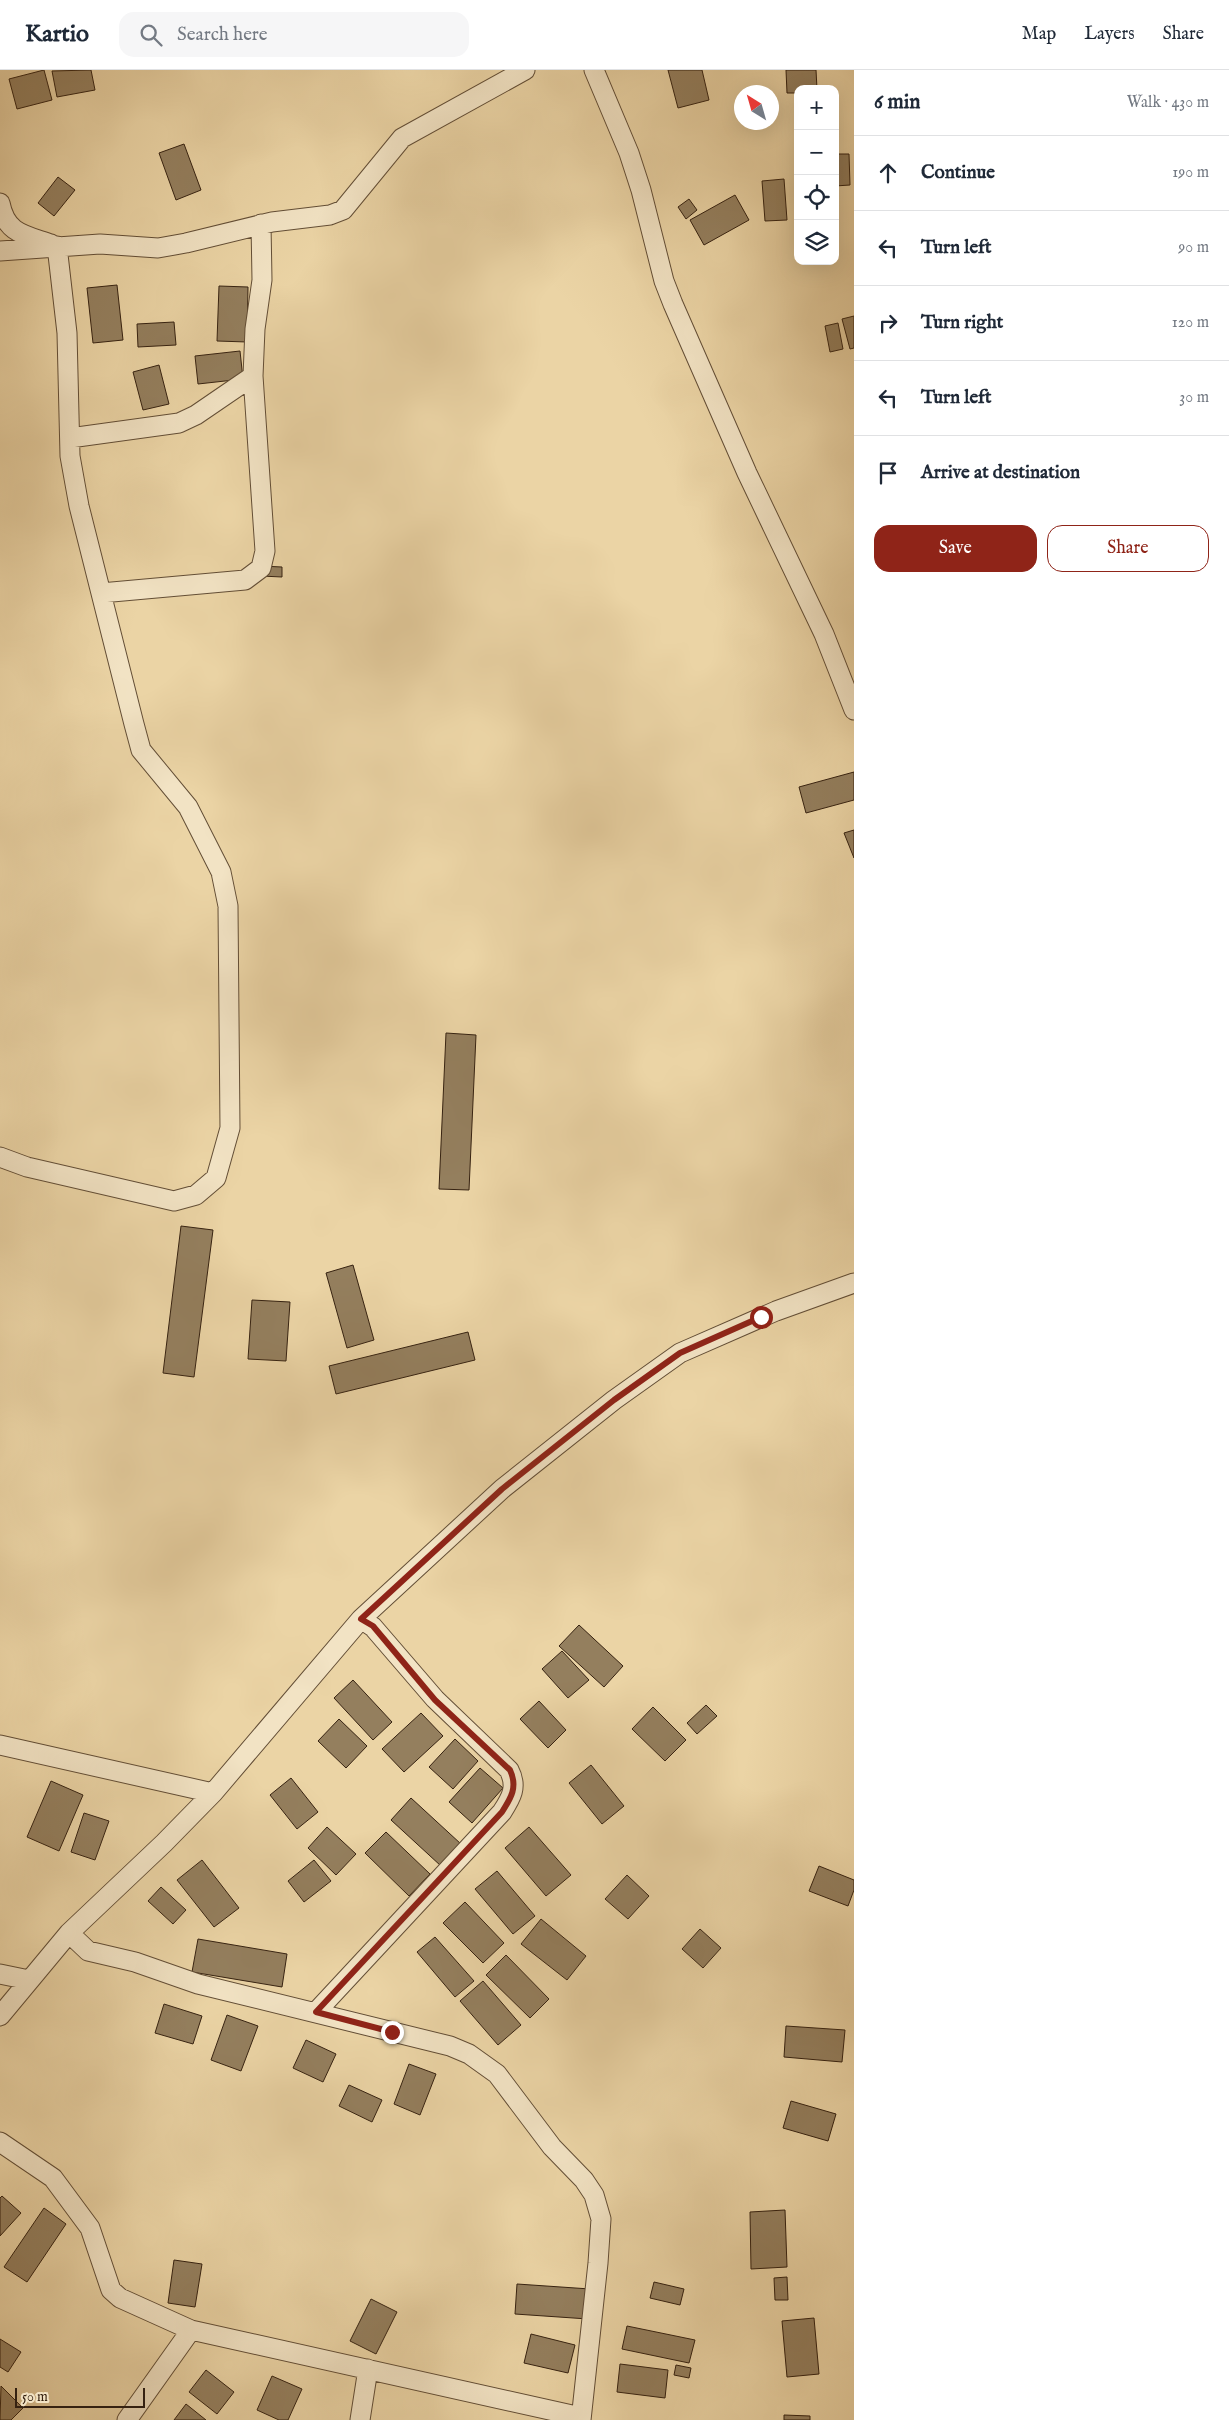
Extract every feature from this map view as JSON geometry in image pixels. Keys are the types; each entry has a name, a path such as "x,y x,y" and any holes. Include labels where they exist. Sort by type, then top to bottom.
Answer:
{"street":[{"path":"0,251 100,244 158,248 261,224 330,215 343,210 402,138 525,70"},
{"path":"594,70 629,153 641,190 664,281 673,304 747,473 824,634 854,710"},
{"path":"0,203 2,213 13,230 56,246"},
{"path":"101,593 245,580 261,568 265,551 253,376 255,328 262,280 261,224"},
{"path":"0,1158 174,1201 196,1195 216,1178 230,1128 228,906 221,872 188,807 141,750 79,506 70,438 67,333 56,246"},
{"path":"70,438 179,423 196,415 253,376"},
{"path":"0,2016 69,1933 164,1843 213,1792 361,1619 502,1489 614,1400 680,1353 776,1311 854,1283"},
{"path":"316,2012 502,1812 514,1791 515,1780 510,1770 435,1700 378,1632 361,1619"},
{"path":"0,1745 213,1792"},
{"path":"0,2142 53,2178 90,2228 111,2290 120,2298 191,2330 581,2418 601,2219 594,2195 584,2180 552,2147 497,2074 482,2062 450,2046 198,1984 135,1962 88,1951 69,1933"},
{"path":"0,1974 28,1980"},
{"path":"127,2420 191,2330"},
{"path":"360,2420 368,2370"}],"building":[{"path":"44,70 52,100 17,109 9,79"},
{"path":"91,70 95,90 57,97 52,71"},
{"path":"668,70 702,70 709,100 678,108"},
{"path":"786,70 816,70 817,85 794,85 794,93 787,93"},
{"path":"184,144 201,190 176,200 159,153"},
{"path":"839,154 849,154 850,185 839,186"},
{"path":"58,177 75,190 54,216 38,203"},
{"path":"784,179 787,220 765,221 762,181"},
{"path":"735,195 749,220 704,245 690,220"},
{"path":"689,199 697,210 686,219 678,207"},
{"path":"117,285 123,340 93,343 87,288"},
{"path":"219,286 248,287 247,342 217,341"},
{"path":"854,316 854,348 850,349 842,319"},
{"path":"174,322 176,345 138,347 137,324"},
{"path":"838,323 843,349 830,352 825,326"},
{"path":"240,351 243,379 198,384 195,356"},
{"path":"159,365 169,404 143,410 133,372"},
{"path":"261,566 282,567 282,577 261,576"},
{"path":"854,772 854,800 806,813 799,787"},
{"path":"854,830 854,858 844,833"},
{"path":"446,1033 476,1035 469,1190 439,1189"},
{"path":"181,1226 213,1230 194,1377 163,1373"},
{"path":"353,1265 374,1340 347,1348 326,1273"},
{"path":"252,1300 290,1302 286,1361 248,1359"},
{"path":"468,1332 475,1360 336,1394 329,1366"},
{"path":"579,1625 623,1666 604,1687 559,1646"},
{"path":"562,1651 589,1680 568,1698 542,1669"},
{"path":"353,1680 392,1722 373,1740 334,1698"},
{"path":"539,1701 566,1730 548,1748 520,1719"},
{"path":"706,1705 717,1716 697,1734 687,1723"},
{"path":"653,1707 686,1740 665,1761 632,1729"},
{"path":"421,1713 443,1736 404,1772 382,1749"},
{"path":"339,1719 367,1746 346,1768 318,1741"},
{"path":"455,1739 478,1761 453,1789 429,1767"},
{"path":"591,1765 624,1806 602,1824 569,1783"},
{"path":"480,1768 503,1788 472,1823 449,1802"},
{"path":"291,1778 318,1812 297,1829 270,1795"},
{"path":"51,1781 83,1795 59,1851 27,1837"},
{"path":"411,1798 461,1844 441,1866 391,1820"},
{"path":"84,1813 109,1821 95,1860 71,1852"},
{"path":"327,1827 356,1854 336,1875 308,1848"},
{"path":"529,1827 571,1875 546,1896 505,1848"},
{"path":"386,1832 430,1874 409,1896 365,1853"},
{"path":"202,1860 239,1908 214,1927 177,1880"},
{"path":"314,1860 331,1881 304,1902 288,1881"},
{"path":"819,1866 854,1880 854,1890 848,1906 809,1891"},
{"path":"497,1871 535,1916 513,1934 475,1889"},
{"path":"627,1875 649,1896 628,1919 605,1899"},
{"path":"161,1887 186,1910 173,1924 148,1901"},
{"path":"465,1902 504,1943 483,1963 443,1923"},
{"path":"541,1919 586,1956 567,1980 521,1944"},
{"path":"700,1929 721,1948 703,1968 682,1949"},
{"path":"435,1937 474,1981 455,1997 417,1952"},
{"path":"198,1939 287,1954 282,1987 192,1972"},
{"path":"506,1955 549,1999 530,2018 486,1975"},
{"path":"483,1981 521,2025 498,2045 460,2001"},
{"path":"164,2004 202,2016 193,2044 155,2033"},
{"path":"227,2015 258,2026 241,2071 211,2060"},
{"path":"786,2026 845,2030 842,2062 784,2057"},
{"path":"306,2040 336,2054 323,2082 293,2068"},
{"path":"409,2064 436,2074 420,2115 394,2104"},
{"path":"349,2085 382,2100 372,2122 339,2106"},
{"path":"791,2101 836,2114 828,2141 783,2128"},
{"path":"2,2196 21,2213 0,2236 0,2198"},
{"path":"44,2208 66,2224 27,2282 4,2267"},
{"path":"785,2210 787,2267 751,2269 750,2212"},
{"path":"174,2260 202,2264 195,2307 168,2303"},
{"path":"787,2277 788,2300 775,2300 774,2278"},
{"path":"654,2282 684,2289 680,2305 650,2298"},
{"path":"517,2284 590,2289 588,2319 515,2314"},
{"path":"371,2299 397,2312 376,2354 350,2341"},
{"path":"814,2318 819,2374 787,2377 782,2321"},
{"path":"627,2326 695,2340 689,2363 622,2349"},
{"path":"531,2334 575,2345 568,2373 524,2363"},
{"path":"0,2339 21,2352 8,2372 0,2367"},
{"path":"620,2364 668,2370 665,2398 617,2392"},
{"path":"676,2365 691,2368 689,2378 674,2375"},
{"path":"206,2370 234,2392 217,2414 189,2392"},
{"path":"272,2376 302,2389 288,2420 279,2420 257,2410"},
{"path":"1,2386 23,2408 11,2420 0,2420"},
{"path":"186,2404 206,2420 174,2420"},
{"path":"784,2415 810,2416 810,2420 784,2420"}],"route":[{"path":"392,2032 316,2012 502,1812 514,1791 515,1780 510,1770 435,1700 373,1626 361,1619 390,1590 502,1489 614,1400 680,1353 761,1317"}]}
